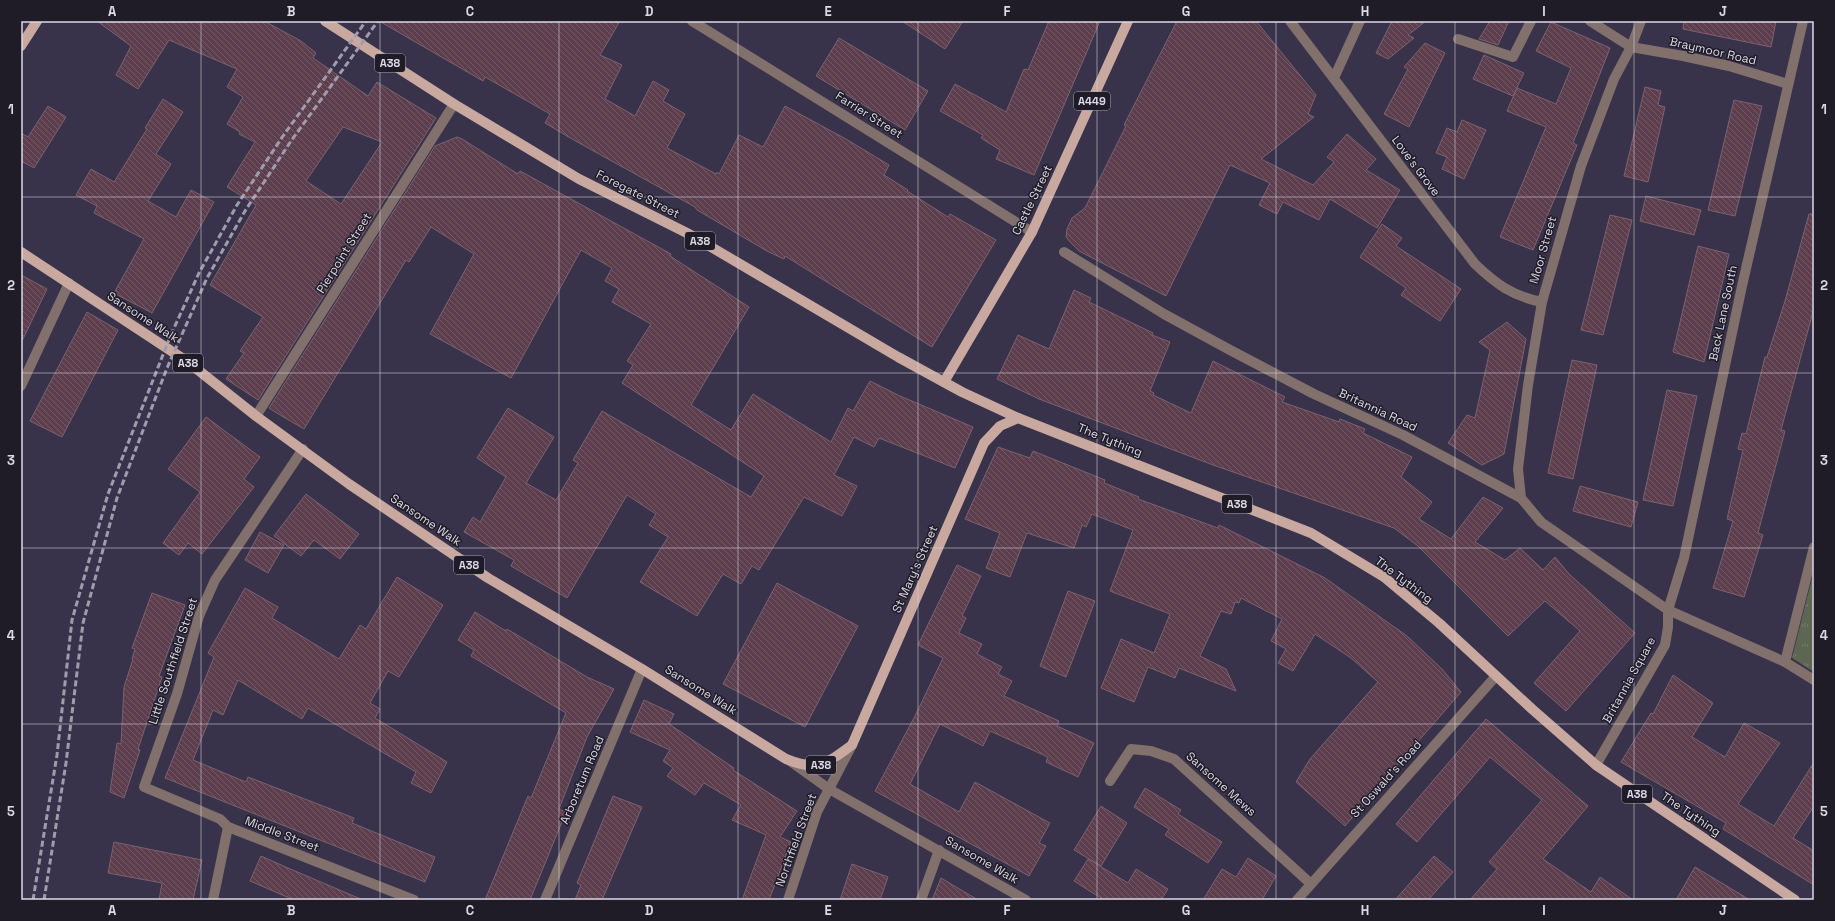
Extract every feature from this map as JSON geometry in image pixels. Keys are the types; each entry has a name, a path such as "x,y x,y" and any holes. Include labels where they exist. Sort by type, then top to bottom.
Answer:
{"main road":[{"path":"21,46 37,21"},
{"name":"Foregate Street","path":"325,21 454,104 579,179 689,234 898,357 944,382"},
{"name":"Castle Street","path":"944,382 1032,232 1128,21"},
{"name":"A38","path":"21,252 69,283"},
{"name":"Sansome Walk","path":"69,283 100,306 188,362 256,416 350,484 488,578 642,669 784,757"},
{"name":"The Tything","path":"944,382 1018,418 1311,532 1384,578 1439,623 1596,765 1792,898"},
{"name":"St Mary's Street","path":"852,745 984,442 1000,426 1018,418"},
{"name":"A38","path":"784,757 803,766 822,765 852,745"}],"street":[{"name":"Farrier Street","path":"692,21 1032,232"},
{"name":"Love's Grove","path":"1290,21 1475,264 1503,288 1542,302"},
{"path":"1334,78 1360,21"},
{"path":"1458,39 1513,57 1531,21"},
{"path":"1590,21 1630,47"},
{"name":"Moor Street","path":"1520,498 1518,469 1528,385 1542,302 1580,166 1614,79 1641,21"},
{"name":"Back Lane South","path":"1668,610 1684,558 1742,286 1803,21"},
{"name":"Braymoor Road","path":"1630,47 1729,66 1788,84"},
{"name":"Pierpoint Street","path":"256,416 454,104"},
{"name":"Britannia Road","path":"1064,252 1164,314 1230,350 1314,394 1403,435 1520,498 1541,522 1668,610"},
{"path":"21,386 69,283"},
{"name":"Little Southfield Street","path":"144,787 177,694 199,616 215,580 303,449"},
{"path":"1785,662 1814,546"},
{"path":"1668,610 1785,662 1814,680"},
{"name":"Britannia Square","path":"1596,765 1665,645 1668,627 1668,610"},
{"name":"Arboretum Road","path":"545,900 642,669"},
{"name":"St Oswald's Road","path":"1297,900 1496,676"},
{"name":"Northfield Street","path":"788,900 817,812 852,745"},
{"name":"Sansome Mews","path":"1110,781 1131,750 1151,751 1174,759 1311,884"},
{"name":"Sansome Walk","path":"784,757 829,789 1026,900"},
{"name":"Middle Street","path":"144,787 220,819 228,827 414,900"},
{"path":"213,900 228,827"},
{"path":"921,900 939,850"}],"green space":[{"path":"1814,570 1814,672 1792,658"}],"building":[{"path":"97,21 264,21 301,41 316,53 313,58 368,96 377,82 436,118 258,400 226,379 244,353 240,351 263,317 210,285 256,205 227,187 255,142 239,134 240,132 227,124 243,97 227,87 237,69 169,40 138,89 116,75 131,46","holes":["343,127 382,142 341,204 306,181"]},
{"path":"379,21 620,21 600,55 622,65 605,99 635,116 653,81 669,90 663,101 685,114 667,148 716,174 717,172 719,174 739,135 763,147 785,106 846,139 889,165 884,175 908,190 907,191 948,217 950,214 996,240 932,347 785,256 784,259 767,251 697,210 695,207 545,123 550,114 485,77 483,81"},
{"path":"902,21 963,21 945,49"},
{"path":"1049,21 1100,21 1034,175 996,159 1000,150 981,138 983,135 940,111 955,84 1006,112 1024,69 1028,70"},
{"path":"1177,21 1256,21 1316,95 1308,114 1314,117 1261,159 1313,185 1334,162 1327,157 1347,134 1376,159 1366,170 1400,190 1377,228 1330,199 1319,220 1283,202 1277,214 1259,205 1270,183 1230,165 1166,296 1079,251 1071,243 1066,237 1067,229 1072,218 1085,208 1126,126 1124,125"},
{"path":"1392,21 1426,21 1408,35 1414,38 1388,59 1376,53"},
{"path":"1490,21 1509,21 1498,45 1479,39"},
{"path":"1684,21 1776,21 1771,47 1683,29"},
{"path":"1551,22 1610,48 1573,143 1577,145 1533,250 1500,237 1546,127 1507,111 1517,88 1556,104 1571,68 1536,51"},
{"path":"839,38 928,91 905,130 816,76"},
{"path":"1425,43 1445,53 1409,127 1384,114 1408,69 1404,67"},
{"path":"1484,55 1524,73 1513,96 1473,79"},
{"path":"1645,87 1661,91 1658,105 1665,107 1648,182 1624,176"},
{"path":"163,99 183,112 156,154 171,164 148,201 176,217 191,190 214,202 152,313 114,293 144,239 94,213 97,206 76,195 91,169 114,182 147,129 145,128"},
{"path":"1734,100 1762,106 1735,216 1708,210"},
{"path":"48,106 66,117 34,168 21,161 21,133 28,137"},
{"path":"1462,120 1486,130 1464,179 1442,169 1447,157 1436,153 1447,128 1457,132"},
{"path":"457,137 518,174 520,171 671,254 670,256 749,307 691,405 731,430 753,394 831,442 848,408 853,411 870,381 900,396 973,427 955,468 879,438 874,447 854,437 834,475 857,486 842,516 804,497 759,570 752,566 741,584 723,574 697,616 640,582 668,537 649,525 656,514 627,495 567,598 511,566 514,560 464,532 473,517 480,522 506,477 477,458 508,408 554,437 526,483 556,500 578,463 573,460 602,411 751,497 764,476 622,383 633,365 627,361 651,324 612,302 619,289 605,281 612,268 581,250 511,378 430,334 474,254 431,227 409,262 406,260 304,429 269,408 435,146"},
{"path":"1646,196 1701,210 1694,235 1640,221"},
{"path":"1809,214 1814,214 1814,308 1781,430 1785,431 1758,533 1763,535 1744,597 1713,588 1733,521 1727,519 1743,450 1738,449 1742,433 1746,434 1765,357 1767,357 1785,301"},
{"path":"1610,215 1632,220 1603,335 1581,330"},
{"path":"1382,224 1402,238 1396,246 1461,289 1440,321 1401,295 1406,288 1360,257"},
{"path":"1698,246 1729,254 1704,362 1673,352"},
{"path":"21,275 47,289 21,343"},
{"path":"1074,290 1091,298 1089,302 1153,333 1152,335 1170,342 1150,391 1154,393 1153,395 1191,413 1213,361 1285,397 1282,402 1339,422 1340,419 1365,429 1363,433 1412,457 1401,477 1432,502 1419,519 1451,539 1483,497 1503,508 1475,542 1505,560 1520,548 1543,570 1555,557 1569,574 1635,633 1566,711 1534,683 1580,631 1545,601 1508,636 1418,546 1394,528 1213,465 1039,399 997,379 1018,335 1049,349"},
{"path":"87,312 118,330 62,437 30,421"},
{"path":"1507,322 1526,339 1504,454 1482,465 1448,443 1467,415 1475,418 1490,350 1479,342"},
{"path":"1572,360 1597,365 1573,479 1548,473"},
{"path":"1667,390 1697,396 1673,506 1643,500"},
{"path":"206,417 260,457 244,479 254,487 202,554 188,543 179,555 163,543 200,492 168,469"},
{"path":"998,447 1030,458 1033,451 1105,480 1104,483 1139,497 1138,499 1218,528 1219,525 1325,578 1407,636 1442,669 1461,692 1345,826 1296,782 1310,759 1378,682 1351,658 1315,634 1293,671 1278,663 1286,649 1271,641 1282,619 1241,598 1239,603 1235,602 1231,614 1221,611 1200,656 1226,669 1236,691 1179,668 1175,678 1148,667 1134,702 1101,688 1121,639 1154,653 1170,614 1110,591 1133,530 1092,514 1086,527 1082,525 1074,548 1027,533 1010,577 986,568 1000,533 965,519"},
{"path":"1580,486 1638,502 1631,527 1573,511"},
{"path":"306,494 359,534 340,559 314,540 301,556 274,536"},
{"path":"260,532 284,545 268,573 245,560"},
{"path":"957,565 981,576 962,616 966,618 959,633 982,644 977,654 1002,667 998,674 1012,681 1004,696 1059,721 1057,726 1094,743 1078,777 1046,762 1048,757 990,731 983,746 940,724 910,784 959,812 975,782 1050,823 1039,843 1046,846 1029,876 875,791 915,716 943,658 918,645"},
{"path":"397,577 443,605 399,677 388,671 370,703 380,709 375,718 447,762 431,793 411,783 416,772 308,708 302,719 238,680 223,715 213,710 193,760 246,782 248,777 354,818 352,823 435,857 425,882 165,778 214,657 208,653 245,588 278,607 272,618 339,659 360,625 366,629"},
{"path":"777,583 858,626 805,727 723,684"},
{"path":"1068,591 1095,601 1066,677 1040,666"},
{"path":"152,593 185,605 159,676 162,677 138,749 140,750 124,798 110,792 117,743 121,744 124,687 133,659 135,649 132,648"},
{"path":"475,612 506,631 507,629 587,677 614,689 587,737 559,809 566,812 530,900 485,900 528,796 531,798 566,713 471,656 474,650 458,640"},
{"path":"1673,675 1713,703 1692,737 1725,757 1744,723 1780,743 1738,804 1774,826 1814,762 1814,806 1793,838 1814,851 1814,885 1723,829 1726,823 1621,762 1651,713 1653,714"},
{"path":"644,700 674,714 669,724 734,768 733,770 797,811 780,837 791,842 769,900 742,900 766,835 732,820 741,805 704,783 695,795 667,776 673,768 663,761 670,750 630,732"},
{"path":"1486,719 1588,806 1543,859 1591,892 1600,877 1633,900 1470,900 1497,869 1489,862 1542,800 1490,757 1417,842 1396,824"},
{"path":"1145,788 1181,810 1178,814 1222,842 1208,863 1165,835 1169,829 1134,807"},
{"path":"613,796 642,807 602,900 575,900 581,885 577,883"},
{"path":"1101,806 1127,823 1101,866 1074,850"},
{"path":"114,842 202,860 193,900 159,900 162,883 108,873"},
{"path":"261,856 363,900 294,900 250,881"},
{"path":"1434,856 1453,872 1428,900 1395,900"},
{"path":"1248,858 1276,876 1262,900 1203,900 1222,869 1236,877"},
{"path":"1088,859 1128,883 1136,869 1168,889 1161,900 1104,900 1074,881"},
{"path":"852,864 888,877 880,900 840,900"},
{"path":"1695,867 1750,900 1676,900"},
{"path":"941,878 978,900 932,900"}],"railway":[{"path":"33,900 57,755 72,620 108,494 170,337 199,273 237,205 283,136 366,21"},
{"path":"44,900 66,763 83,623 117,498 167,368 207,278 245,211 291,141 378,21"}]}
